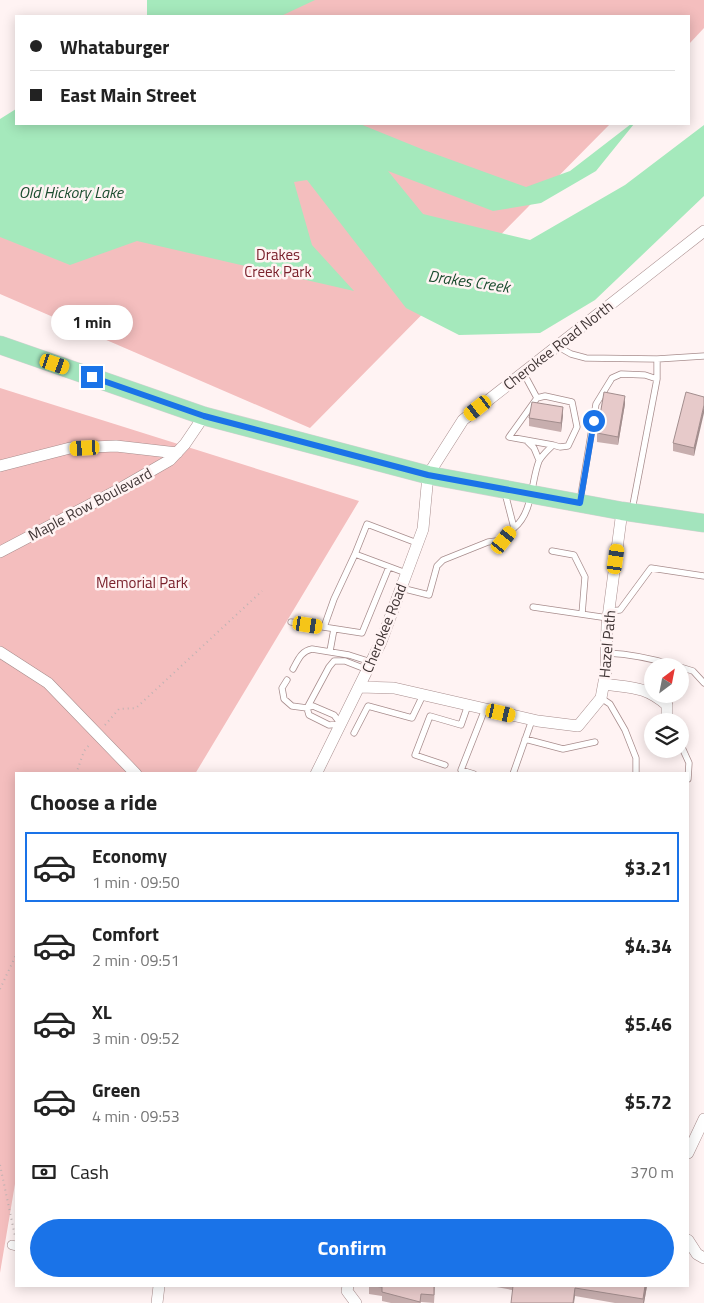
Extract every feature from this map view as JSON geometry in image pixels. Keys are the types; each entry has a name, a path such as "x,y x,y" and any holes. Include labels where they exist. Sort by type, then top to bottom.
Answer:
{"main road":[{"path":"0,345 204,416 428,475 627,512 704,523"}],"street":[{"name":"Cherokee Road North","path":"428,475 463,420 704,231"},
{"name":"Maple Row Boulevard","path":"0,552 116,491 170,460 185,444 204,416"},
{"name":"Maple Row Boulevard","path":"0,466 70,448 116,446 177,453"},
{"name":"Cherokee Road","path":"317,772 381,642 422,528 428,475"},
{"name":"Hazel Path","path":"360,687 394,688 532,720 578,726 601,698 607,654 608,615 627,512"},
{"path":"0,652 48,682 134,772"},
{"path":"604,684 644,689 657,696 667,705 667,713"},
{"path":"689,1148 692,1135 704,1119"},
{"path":"689,1242 697,1254 704,1258"},
{"path":"157,1303 159,1287"},
{"path":"348,1287 347,1291 356,1303"}],"lane":[{"path":"557,346 571,354 586,358 657,359 704,356"},
{"path":"627,512 657,378 657,359"},
{"path":"523,372 537,398"},
{"path":"580,503 596,404 612,378 621,374 645,375 657,378"},
{"path":"545,396 572,402 576,427 568,446 560,447 527,442 510,437 537,398 545,396"},
{"path":"527,442 534,448 539,460"},
{"path":"401,588 430,595 437,566 442,560 488,542 504,540 519,524 532,494 539,460 553,445"},
{"path":"503,489 514,528"},
{"path":"324,628 334,599 368,524 417,543"},
{"path":"552,551 574,556 580,565 585,577 582,614"},
{"path":"355,554 406,573"},
{"path":"291,622 362,634 389,567"},
{"path":"534,607 582,614 608,615 620,610 651,568 704,576"},
{"path":"330,651 334,629"},
{"path":"293,669 301,654 307,650 330,651 349,655 370,666"},
{"path":"607,654 652,658"},
{"path":"306,708 334,661 345,661 370,666"},
{"path":"689,670 693,671 704,683"},
{"path":"287,680 282,688 284,699 292,706 306,708 313,706 334,715 341,724"},
{"path":"354,732 368,706 412,718 422,695"},
{"path":"601,698 610,704 625,730 636,758 636,772"},
{"path":"445,765 415,755 430,716 461,725 468,705"},
{"path":"306,708 309,715 329,725 341,724"},
{"path":"468,772 461,770 485,709"},
{"path":"514,772 532,720"},
{"path":"525,739 563,749 594,742"},
{"path":"687,758 689,763 688,772"}],"path":[{"path":"77,772 84,751 120,709 136,708 262,591"},
{"path":"0,989 15,957"},
{"path":"0,1164 15,1236 14,1245"}],"green space":[{"path":"166,0 704,0 704,28 690,43 690,15 148,15"},
{"name":"Drakes Creek Park","path":"22,125 609,125 310,428 0,294 0,143"},
{"name":"Memorial Park","path":"0,388 359,501 196,772 15,772 15,1184 0,1273"}],"water":[{"path":"147,0 315,0 283,15 147,15"},
{"path":"15,110 15,125 362,125 424,150 526,187 570,171 630,125 633,125 596,171 541,203 493,211 388,171 423,214 530,240 625,185 704,125 704,196 595,300 540,333 459,335 406,308 307,180 294,182 312,245 354,291 137,241 70,265 0,237 0,119"}],"building":[{"path":"604,392 625,396 618,437 597,433"},
{"path":"686,392 704,397 704,405 694,448 673,443"},
{"path":"532,402 563,407 561,423 529,418"},
{"path":"382,1287 434,1287 434,1295 421,1294 420,1302 382,1292"},
{"path":"513,1287 645,1287 643,1299 575,1288 573,1303 511,1303"}],"route":[{"path":"92,377 204,416 428,475 580,503 594,421"}],"water label":[{"name":"Old Hickory Lake","path":"71,192"},
{"name":"Drakes Creek","path":"469,281"}]}
